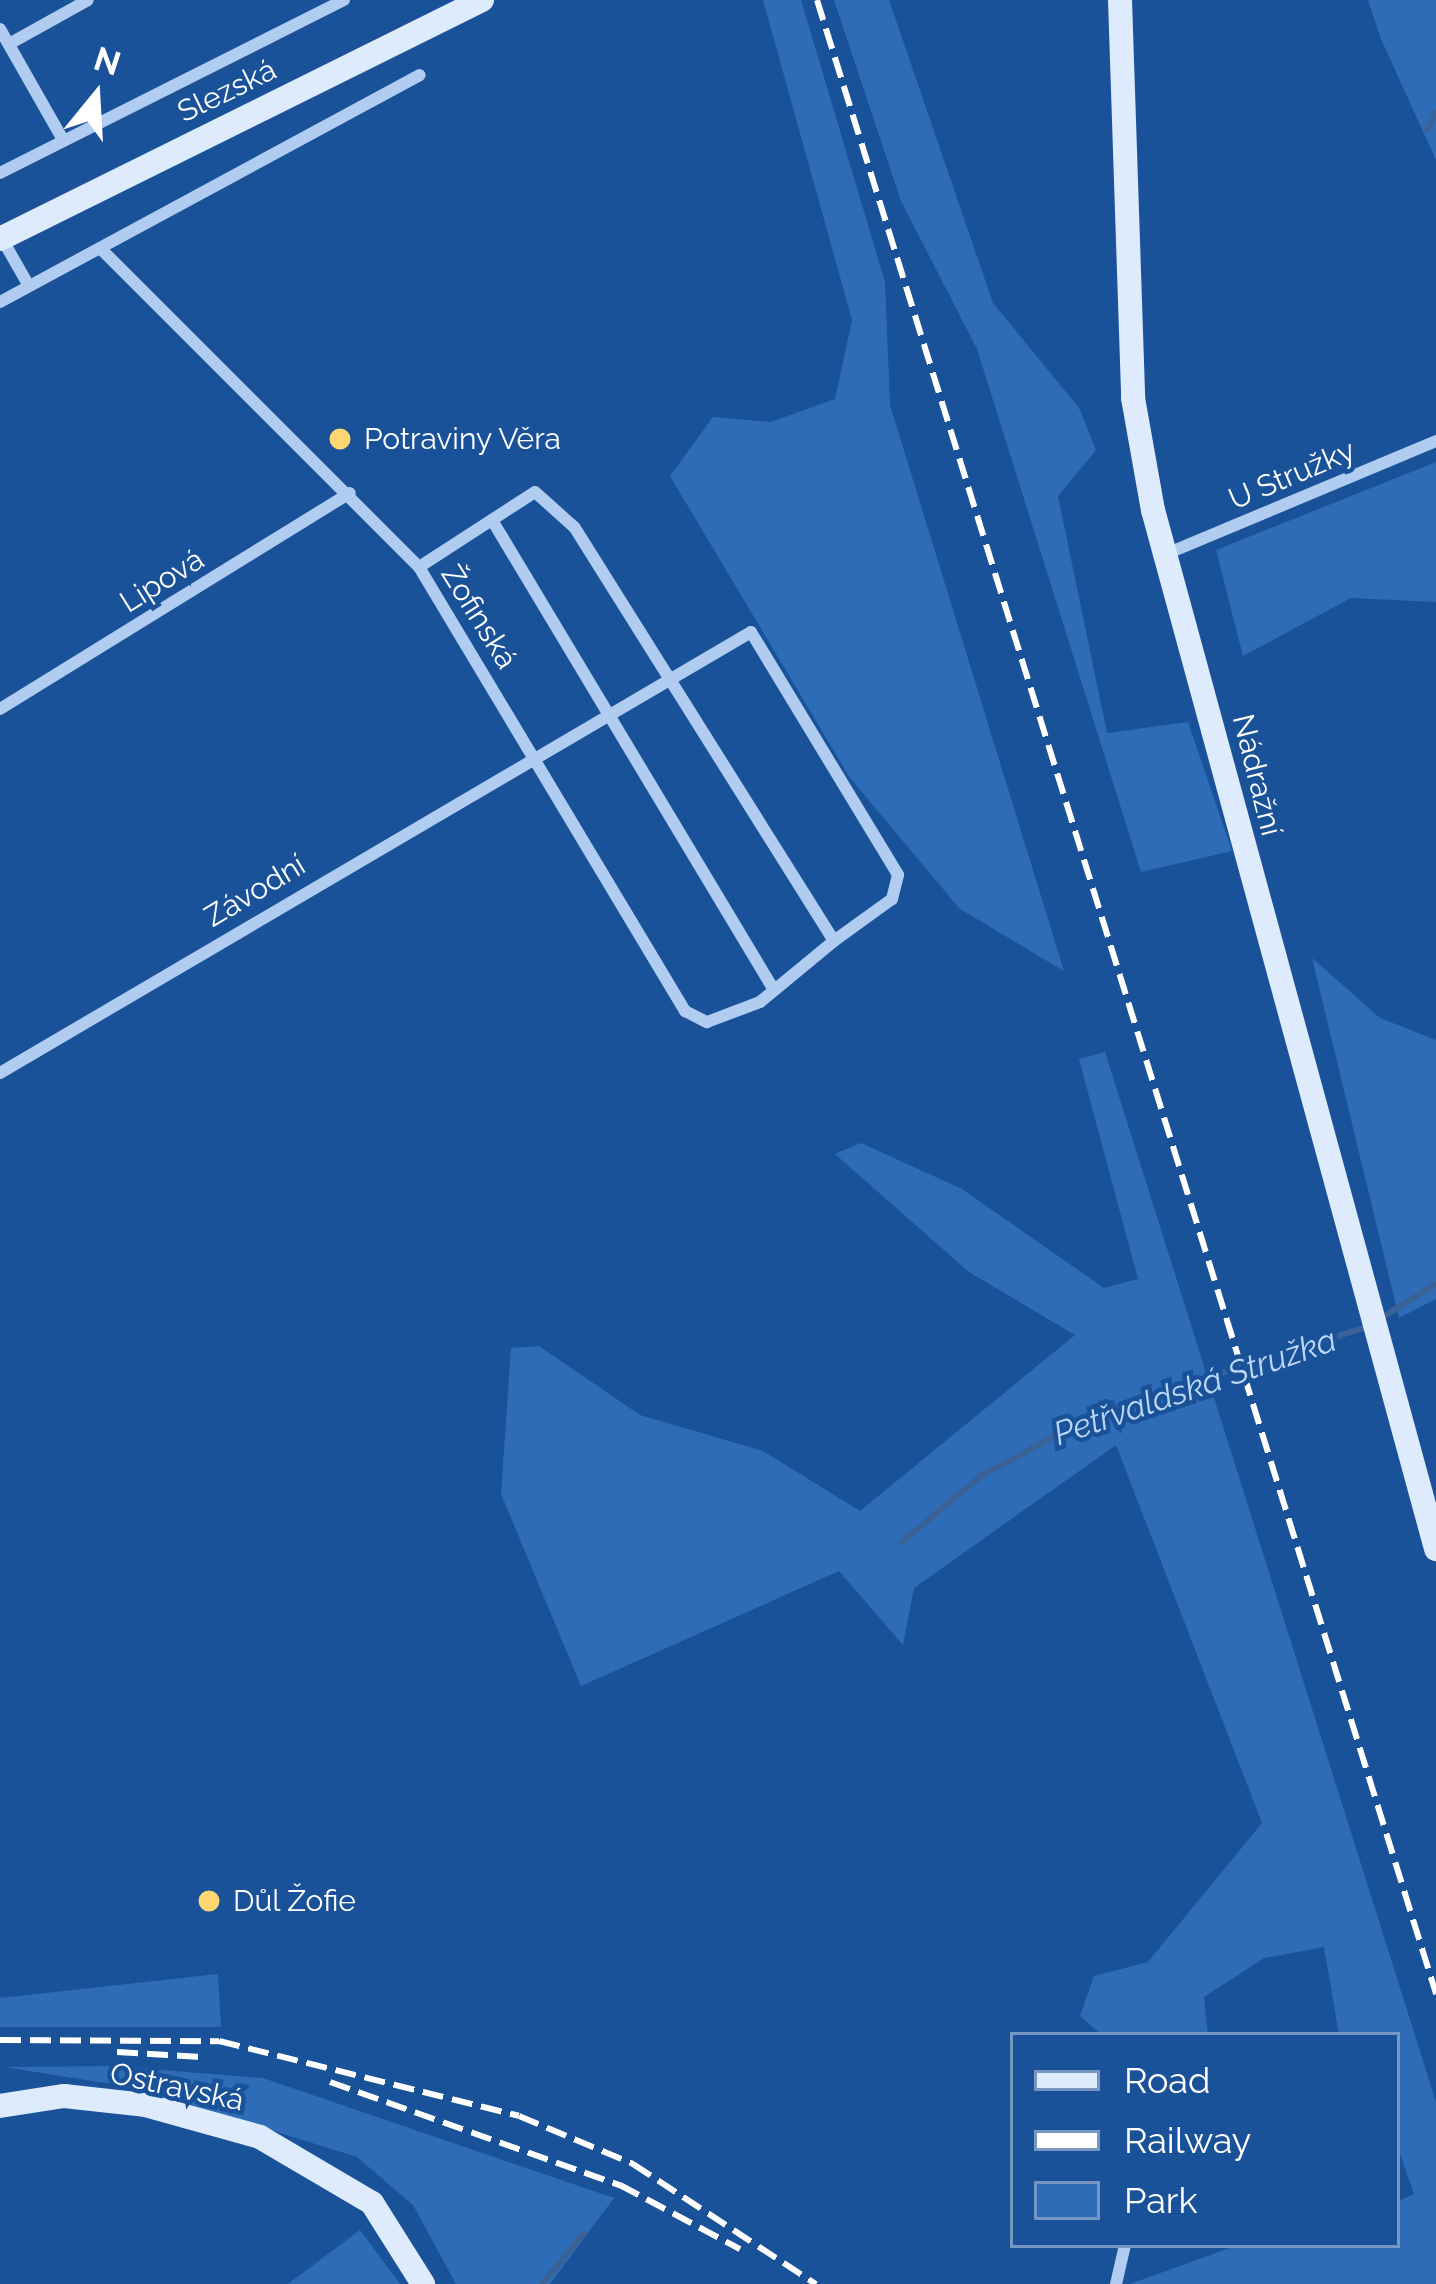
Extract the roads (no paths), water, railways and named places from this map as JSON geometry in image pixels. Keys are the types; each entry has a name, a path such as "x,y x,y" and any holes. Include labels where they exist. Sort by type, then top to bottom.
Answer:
{"street":[{"path":"9,44 88,0"},
{"path":"304,0 313,15"},
{"name":"Slezská","path":"0,173 344,0"},
{"name":"Slezská","path":"0,238 482,0"},
{"name":"Nádražní","path":"1120,0 1133,398 1166,554 1436,1549"},
{"path":"0,29 63,140"},
{"path":"0,302 419,75"},
{"path":"0,238 29,286"},
{"name":"Žofinská","path":"101,249 419,567 535,753 685,1011 707,1022 760,1002 774,990"},
{"name":"U Stružky","path":"1166,554 1436,441"},
{"path":"419,567 535,492 574,527 667,683 834,941 774,990 493,520"},
{"name":"Lipová","path":"0,709 350,493"},
{"name":"Závodní","path":"0,1073 535,753 751,632 898,874 892,899 834,941"},
{"name":"Ostravská","path":"0,2106 64,2096 145,2105 260,2137 372,2204 423,2284"},
{"path":"1116,2284 1124,2248"}],"waterway":[{"path":"1427,130 1436,113"},
{"name":"Petřvaldská Stružka","path":"1378,1320 1436,1284"},
{"path":"902,1542 981,1476 1097,1413 1366,1327"},
{"name":"Petřvaldská Stružka","path":"542,2284 584,2233"}],"railway":[{"path":"817,0 1436,1994"},
{"path":"0,2040 219,2041 519,2116 633,2164 816,2284"},
{"path":"117,2052 201,2057"},
{"path":"330,2082 620,2185 740,2249"}],"place":[{"name":"Potraviny Věra","path":"340,439"},
{"name":"Důl Žofie","path":"209,1901"}]}
